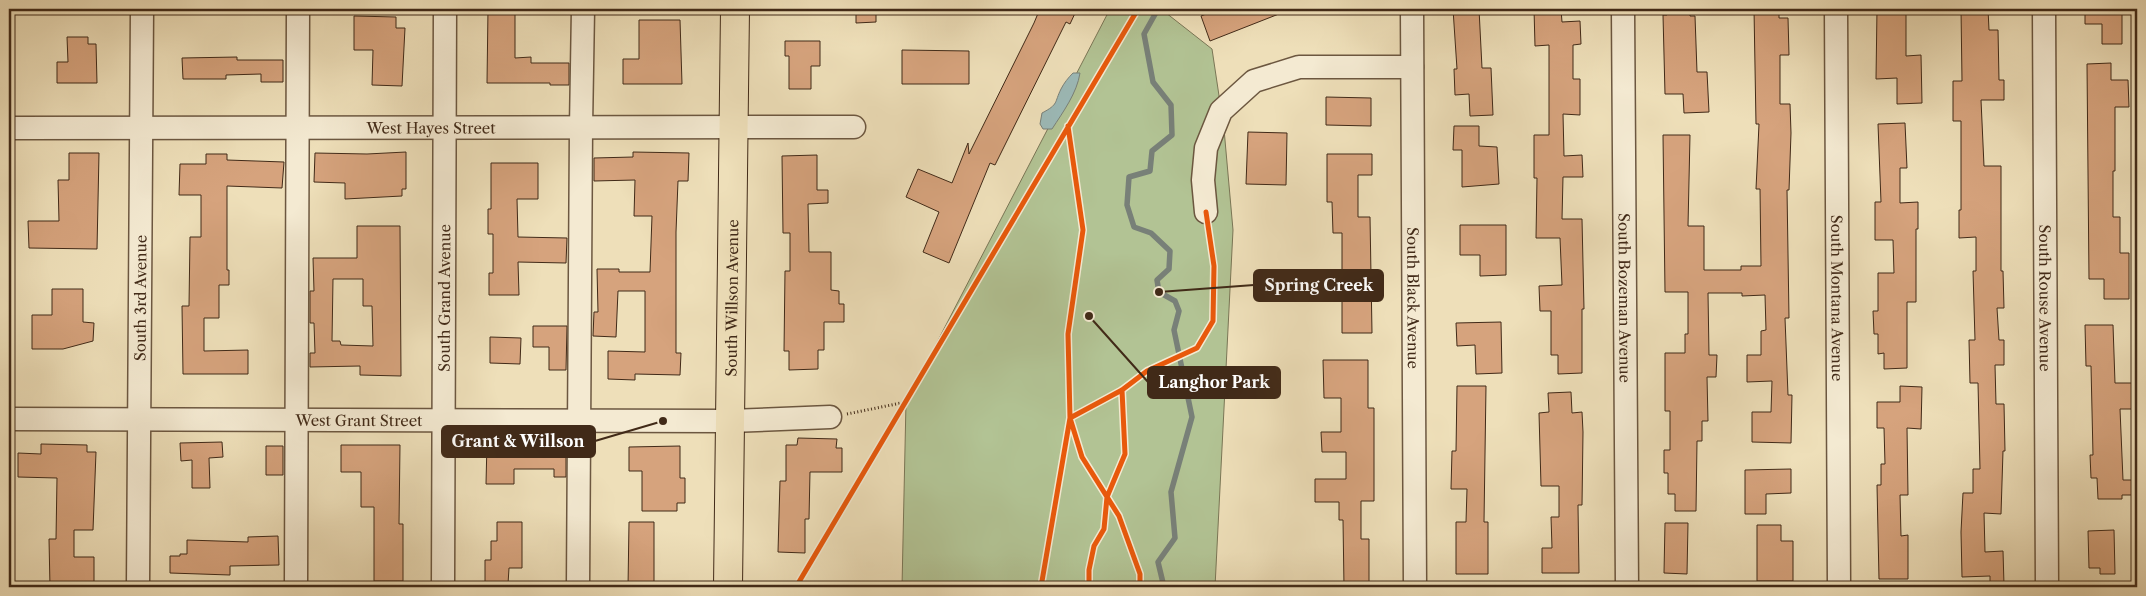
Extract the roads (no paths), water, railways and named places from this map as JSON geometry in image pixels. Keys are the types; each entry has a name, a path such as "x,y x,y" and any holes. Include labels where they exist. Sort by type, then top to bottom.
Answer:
{"main road":[{"name":"South Willson Avenue","path":"728,587 735,9"}],"street":[{"name":"South 3rd Avenue","path":"138,587 142,9"},
{"path":"296,587 298,9"},
{"name":"South Grand Avenue","path":"443,587 443,127 445,9"},
{"path":"578,587 580,127 583,9"},
{"name":"South Black Avenue","path":"1412,9 1415,587"},
{"name":"South Bozeman Avenue","path":"1623,9 1627,587"},
{"name":"South Montana Avenue","path":"1836,9 1839,587"},
{"name":"South Rouse Avenue","path":"2044,9 2047,587"},
{"path":"1206,212 1204,180 1206,148 1221,111 1254,81 1299,67 1412,67"},
{"name":"West Hayes Street","path":"9,128 854,127"},
{"name":"West Grant Street","path":"9,419 730,421 830,417"}],"water":[{"path":"1073,73 1080,73 1076,88 1069,102 1052,129 1043,129 1040,124 1042,113 1054,105 1063,85"}],"waterway":[{"path":"1158,9 1144,34 1153,82 1171,105 1172,135 1152,151 1150,171 1129,177 1127,205 1134,227 1151,233 1170,251 1169,269 1157,280 1159,292 1175,301 1179,311 1174,330 1192,417 1171,492 1175,538 1158,562 1164,587"}],"place":[{"name":"Spring Creek","path":"1159,292"},
{"name":"Langhor Park","path":"1089,316"},
{"name":"Grant & Willson","path":"663,421"}]}
